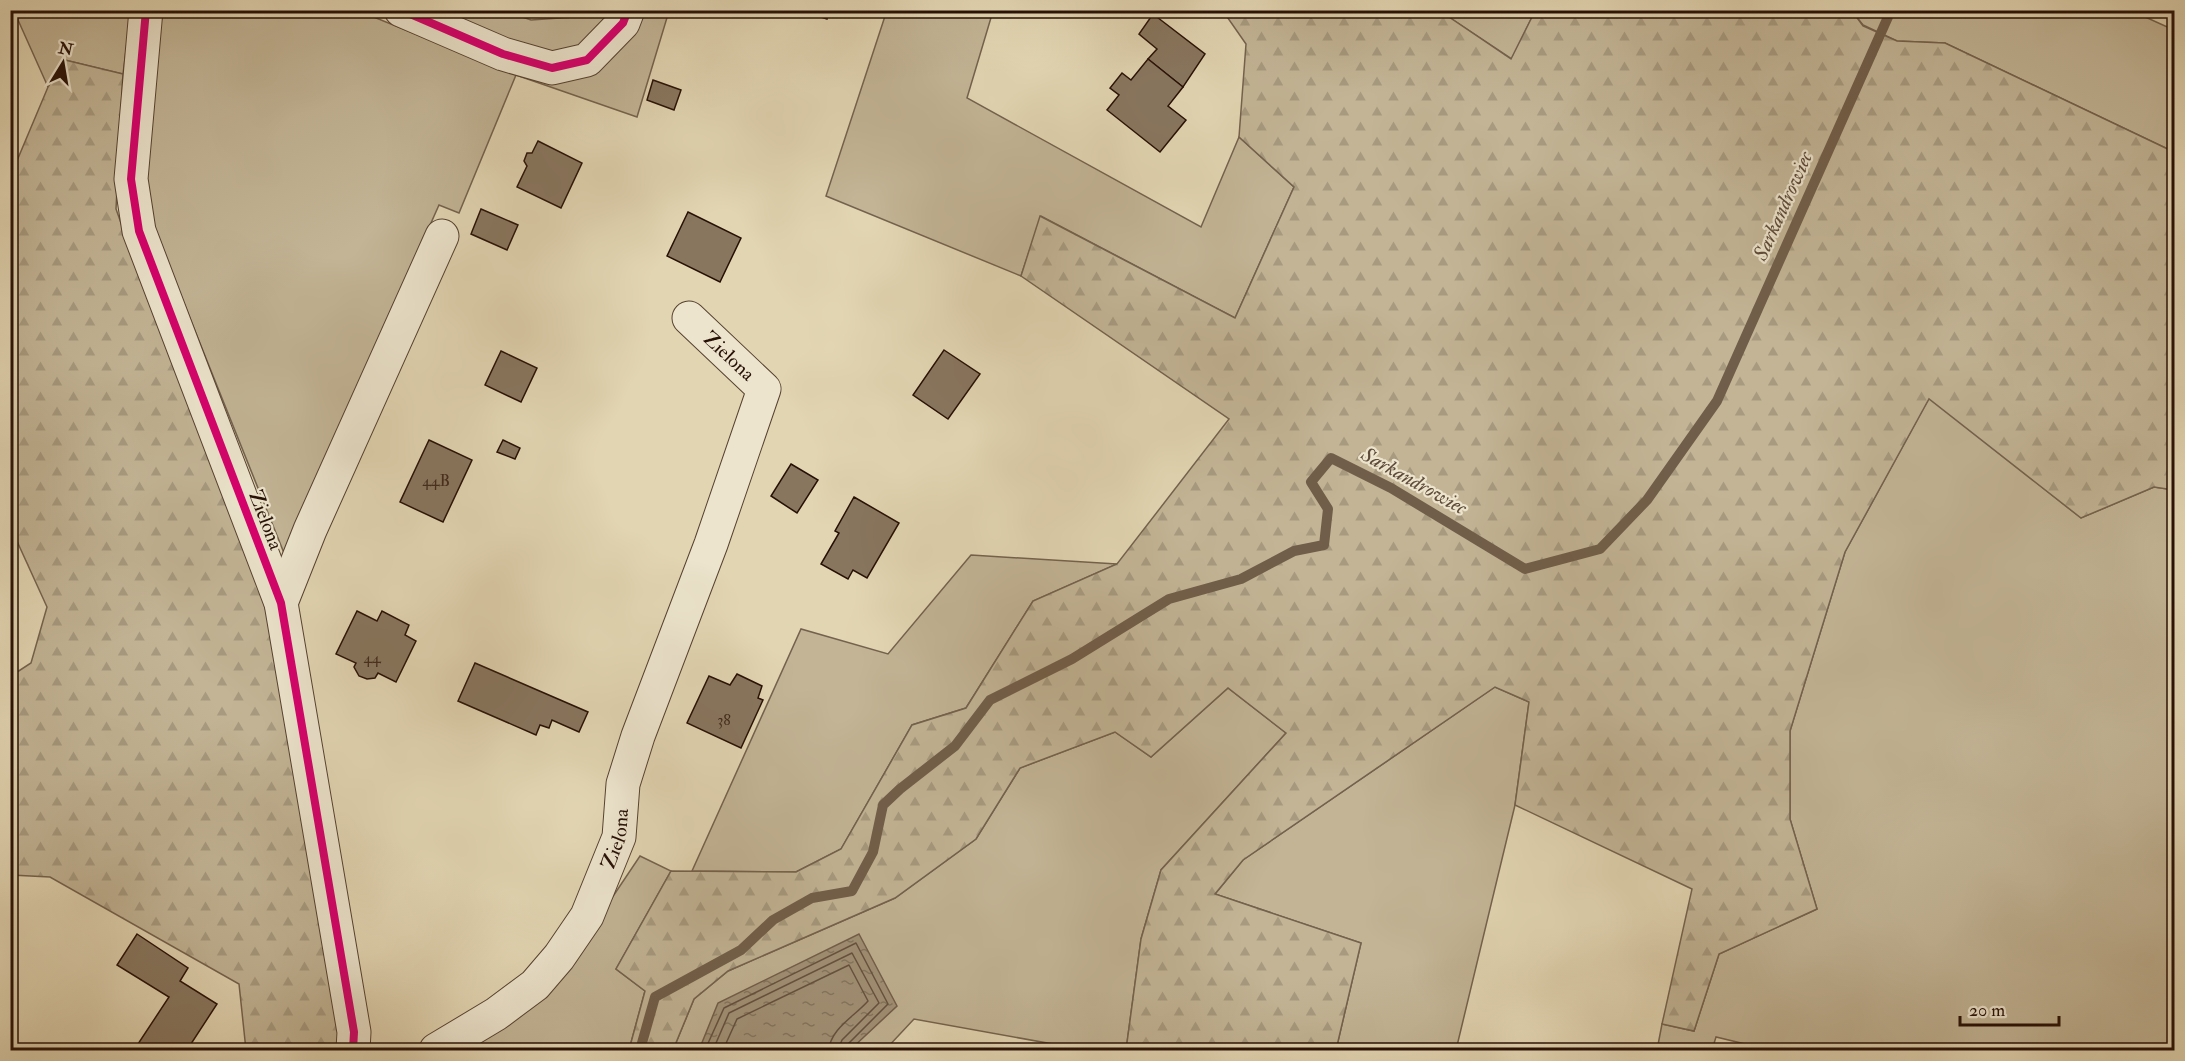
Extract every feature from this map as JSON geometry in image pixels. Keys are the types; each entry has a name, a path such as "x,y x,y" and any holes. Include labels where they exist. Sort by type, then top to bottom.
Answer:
{"street":[{"name":"Zielona","path":"146,10 131,179 139,231 281,603 354,1032 353,1050"},
{"path":"401,10 503,54 552,68 587,60 623,23 628,10"},
{"name":"Zielona","path":"281,603 310,530 442,236"},
{"name":"Zielona","path":"436,1050 496,1014 535,985 559,957 587,916 619,837 623,784 638,736 711,543 764,389 688,318"}],"green space":[{"path":"887,10 993,11 967,98 1201,227 1239,137 1294,187 1235,318 1041,216 1021,276 826,196"},
{"path":"14,11 131,11 123,74 65,60 48,87"},
{"path":"155,11 359,11 516,75 459,213 439,205 284,553 155,231 141,170"},
{"path":"426,11 505,11 531,20 574,17 580,11 617,11 585,45 550,53"},
{"path":"638,11 669,11 637,117 516,75 572,73"},
{"path":"1223,11 1440,11 1511,59 1535,11 1852,11 1863,26 1897,41 1945,43 2174,152 2174,490 2154,487 2081,518 1929,399 1845,552 1790,731 1790,819 1817,909 1719,954 1694,1031 1662,1024 1692,889 1515,805 1529,702 1495,687 1243,860 1215,894 1361,943 1336,1050 1126,1050 1141,939 1161,870 1286,733 1228,688 1151,757 1115,732 1020,768 976,839 895,898 728,971 694,999 673,1050 629,1050 645,991 616,969 671,871 796,872 841,849 912,725 966,708 1033,601 1117,564 1229,419 1021,276 1040,216 1235,318 1294,187 1239,137 1246,44"},
{"path":"1440,11 1535,11 1512,59"},
{"path":"1852,11 2132,11 2174,30 2174,152 1945,43 1897,41 1863,25"},
{"path":"65,60 123,74 116,209 146,294 271,610 341,1032 339,1050 246,1050 239,984 50,877 11,875 11,676 31,663 47,607 11,528 11,175 48,87"},
{"path":"1929,398 2081,518 2154,487 2174,490 2174,1050 1770,1050 1716,1037 1712,1050 1657,1050 1662,1024 1694,1031 1719,954 1817,909 1790,819 1790,731 1845,552"},
{"path":"971,555 1117,564 1033,601 966,708 912,725 841,849 796,872 692,871 801,629 888,654"},
{"path":"1495,687 1529,702 1515,805 1456,1050 1336,1050 1361,943 1215,894 1243,860"},
{"path":"1228,688 1286,733 1161,870 1141,939 1126,1050 1086,1050 914,1019 885,1050 673,1050 694,999 728,971 895,898 976,839 1020,768 1115,732 1151,757"},
{"path":"640,856 671,871 616,969 645,991 629,1050 440,1050 561,974"}],"water":[{"path":"859,934 897,1006 850,1050 699,1050 718,1003"}],"building":[{"path":"807,10 830,10 827,19 806,12"},
{"path":"1153,14 1205,54 1183,87 1148,59 1157,49 1139,34"},
{"path":"1148,59 1183,87 1168,106 1186,120 1160,152 1107,110 1119,95 1110,88 1122,73 1131,80"},
{"path":"653,80 681,90 674,110 647,100"},
{"path":"538,141 582,163 561,208 517,187 527,166 524,161 527,153 532,153"},
{"path":"481,209 518,225 507,250 471,234"},
{"path":"688,212 741,238 720,282 667,256"},
{"path":"944,350 980,374 948,419 913,395"},
{"path":"501,351 537,368 521,402 485,385"},
{"path":"429,440 472,460 443,522 400,502"},
{"path":"503,440 520,448 515,459 497,452"},
{"path":"791,464 818,480 797,513 771,496"},
{"path":"854,497 899,523 867,578 853,570 848,579 821,564 839,533 835,531"},
{"path":"357,611 377,621 382,611 409,625 405,635 416,641 396,682 378,673 375,678 367,679 359,676 354,667 356,663 336,654"},
{"path":"475,663 588,712 579,732 552,720 549,728 540,725 536,735 458,701"},
{"path":"737,674 762,686 758,698 763,700 741,748 687,723 709,676 730,685"},
{"path":"137,934 188,968 180,981 217,1004 187,1050 134,1050 169,997 117,965"}],"waterway":[{"name":"Sarkandrowiec","path":"640,1050 655,997 741,950 773,920 812,898 852,891 873,852 883,805 955,746 990,700 1072,659 1169,599 1241,579 1294,551 1324,545 1328,509 1311,482 1331,458 1391,488 1525,569 1600,549 1647,500 1717,401 1888,17"}],"cycle path":[{"path":"146,10 131,179 139,231 281,603 354,1032 353,1050"},
{"path":"401,10 503,54 552,68 587,60 623,23 628,10"}]}
